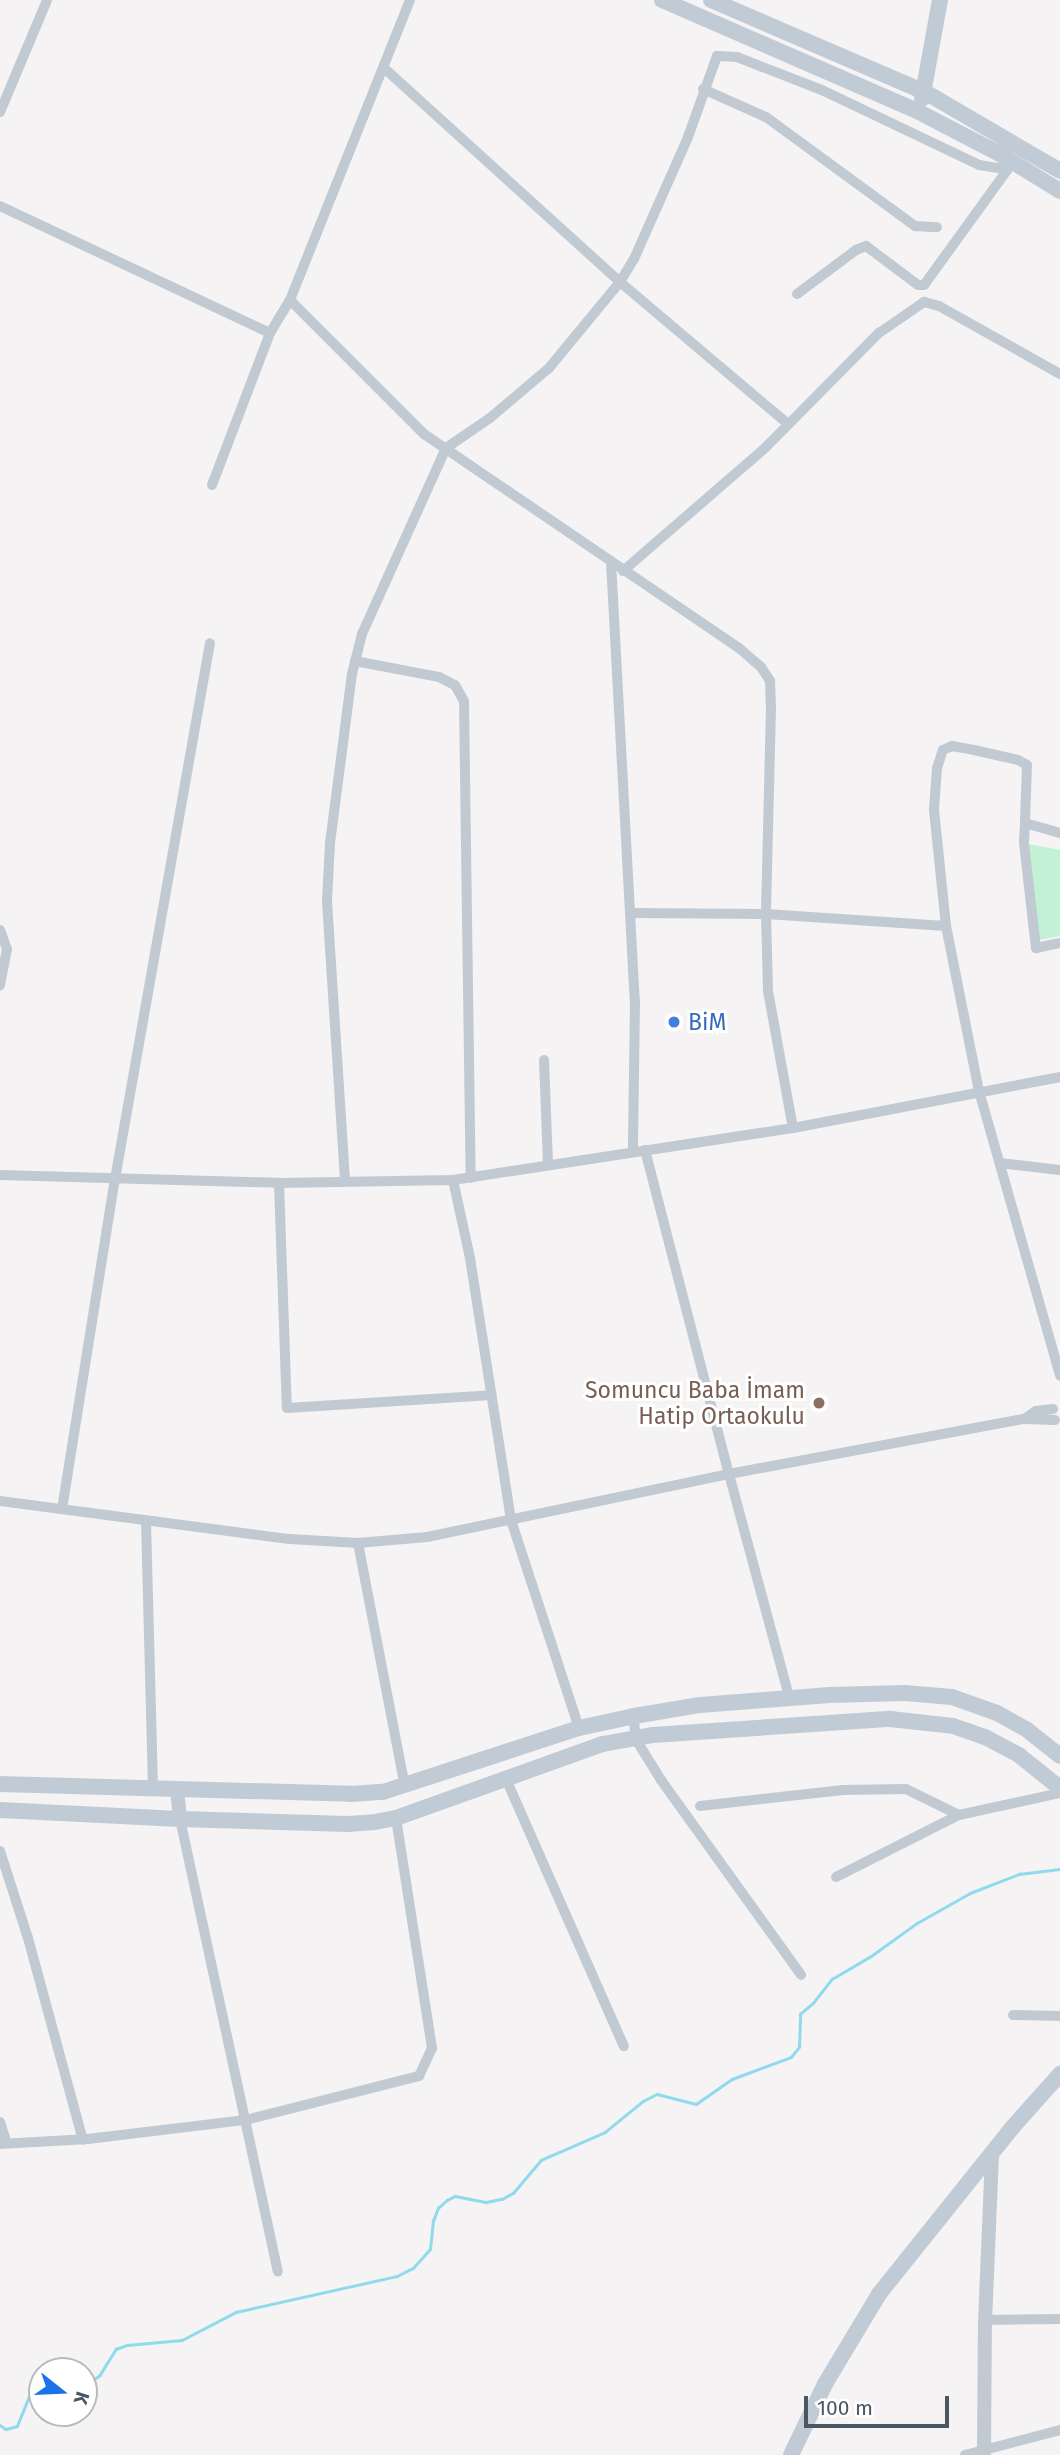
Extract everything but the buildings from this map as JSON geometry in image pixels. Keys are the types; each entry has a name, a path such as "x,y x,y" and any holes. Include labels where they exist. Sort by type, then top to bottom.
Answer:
{"main road":[{"path":"662,0 917,111 1060,191"},
{"path":"711,0 925,92 1060,171"},
{"path":"917,111 925,92 940,0"},
{"path":"0,1784 351,1794 383,1792 579,1728 634,1716 700,1705 789,1697 905,1693 952,1697 997,1713 1059,1752"},
{"path":"0,1810 348,1824 396,1818 603,1744 635,1738 890,1718 953,1726 1004,1746 1060,1788"},
{"path":"791,2455 825,2384 861,2320 897,2270 1060,2074"}],"street":[{"path":"0,112 47,0"},
{"path":"212,485 270,333 290,300 410,0"},
{"path":"345,1181 327,901 330,843 355,662 362,634 446,448 490,418 550,368 620,282 634,259 688,137 717,55 727,54 824,91 979,165 999,168 1012,162"},
{"path":"384,68 620,282 787,424"},
{"path":"703,89 766,117 915,226 937,227"},
{"path":"797,294 856,250 866,246 918,285 924,285 1012,162"},
{"path":"0,206 270,333"},
{"path":"290,300 405,417 623,571 739,648 761,667 771,681 766,914 768,990 793,1128"},
{"path":"623,571 766,447 879,333 924,302 939,306 1060,374"},
{"path":"611,562 635,1001 633,1151"},
{"path":"62,1509 209,643"},
{"path":"355,662 439,677 455,685 464,701 471,1178"},
{"path":"1060,943 1036,948 1024,843 1027,765 1018,760 952,746 943,750 937,768 934,808 946,926 979,1091 1060,1376"},
{"path":"1025,823 1060,833"},
{"path":"631,913 766,914 946,926"},
{"path":"0,930 7,949 0,985"},
{"path":"544,1060 548,1163"},
{"path":"0,1175 279,1183 453,1180 548,1163 793,1128 1060,1077"},
{"path":"646,1150 789,1697"},
{"path":"1000,1163 1060,1170"},
{"path":"453,1180 470,1258 511,1520 579,1728"},
{"path":"279,1183 286,1408 492,1395"},
{"path":"0,1500 290,1539 358,1543 427,1537 729,1474 1024,1419 1036,1412 1057,1414"},
{"path":"146,1521 153,1789"},
{"path":"358,1543 405,1786"},
{"path":"634,1716 635,1738 661,1780 801,1975"},
{"path":"506,1779 624,2046"},
{"path":"700,1806 843,1790 906,1789 959,1815"},
{"path":"177,1790 180,1819 278,2271"},
{"path":"836,1877 959,1815 1060,1793"},
{"path":"0,2122 3,2143 83,2140 246,2120 419,2076 432,2048 396,1818"},
{"path":"0,1851 28,1938 83,2140"},
{"path":"1013,2015 1060,2016"},
{"path":"984,2452 985,2320 992,2155"},
{"path":"985,2320 1060,2319"},
{"path":"965,2455 1060,2430"}],"green space":[{"path":"1028,844 1060,850 1060,936 1039,940"}],"waterway":[{"path":"98,2377 116,2349 127,2345 182,2340 236,2312 397,2276 413,2268 430,2249 433,2221 438,2208 447,2200 455,2196 486,2202 502,2199 513,2193 541,2160 605,2132 643,2101 657,2094 696,2104 732,2079 791,2057 799,2047 800,2014 813,2003 832,1979 871,1956 917,1923 970,1893 1019,1874 1060,1869"},
{"path":"0,2425 6,2429 17,2426 28,2398"}],"place":[{"name":"BiM","path":"674,1022"},
{"name":"Somuncu Baba İmam Hatip Ortaokulu","path":"819,1403"}]}
